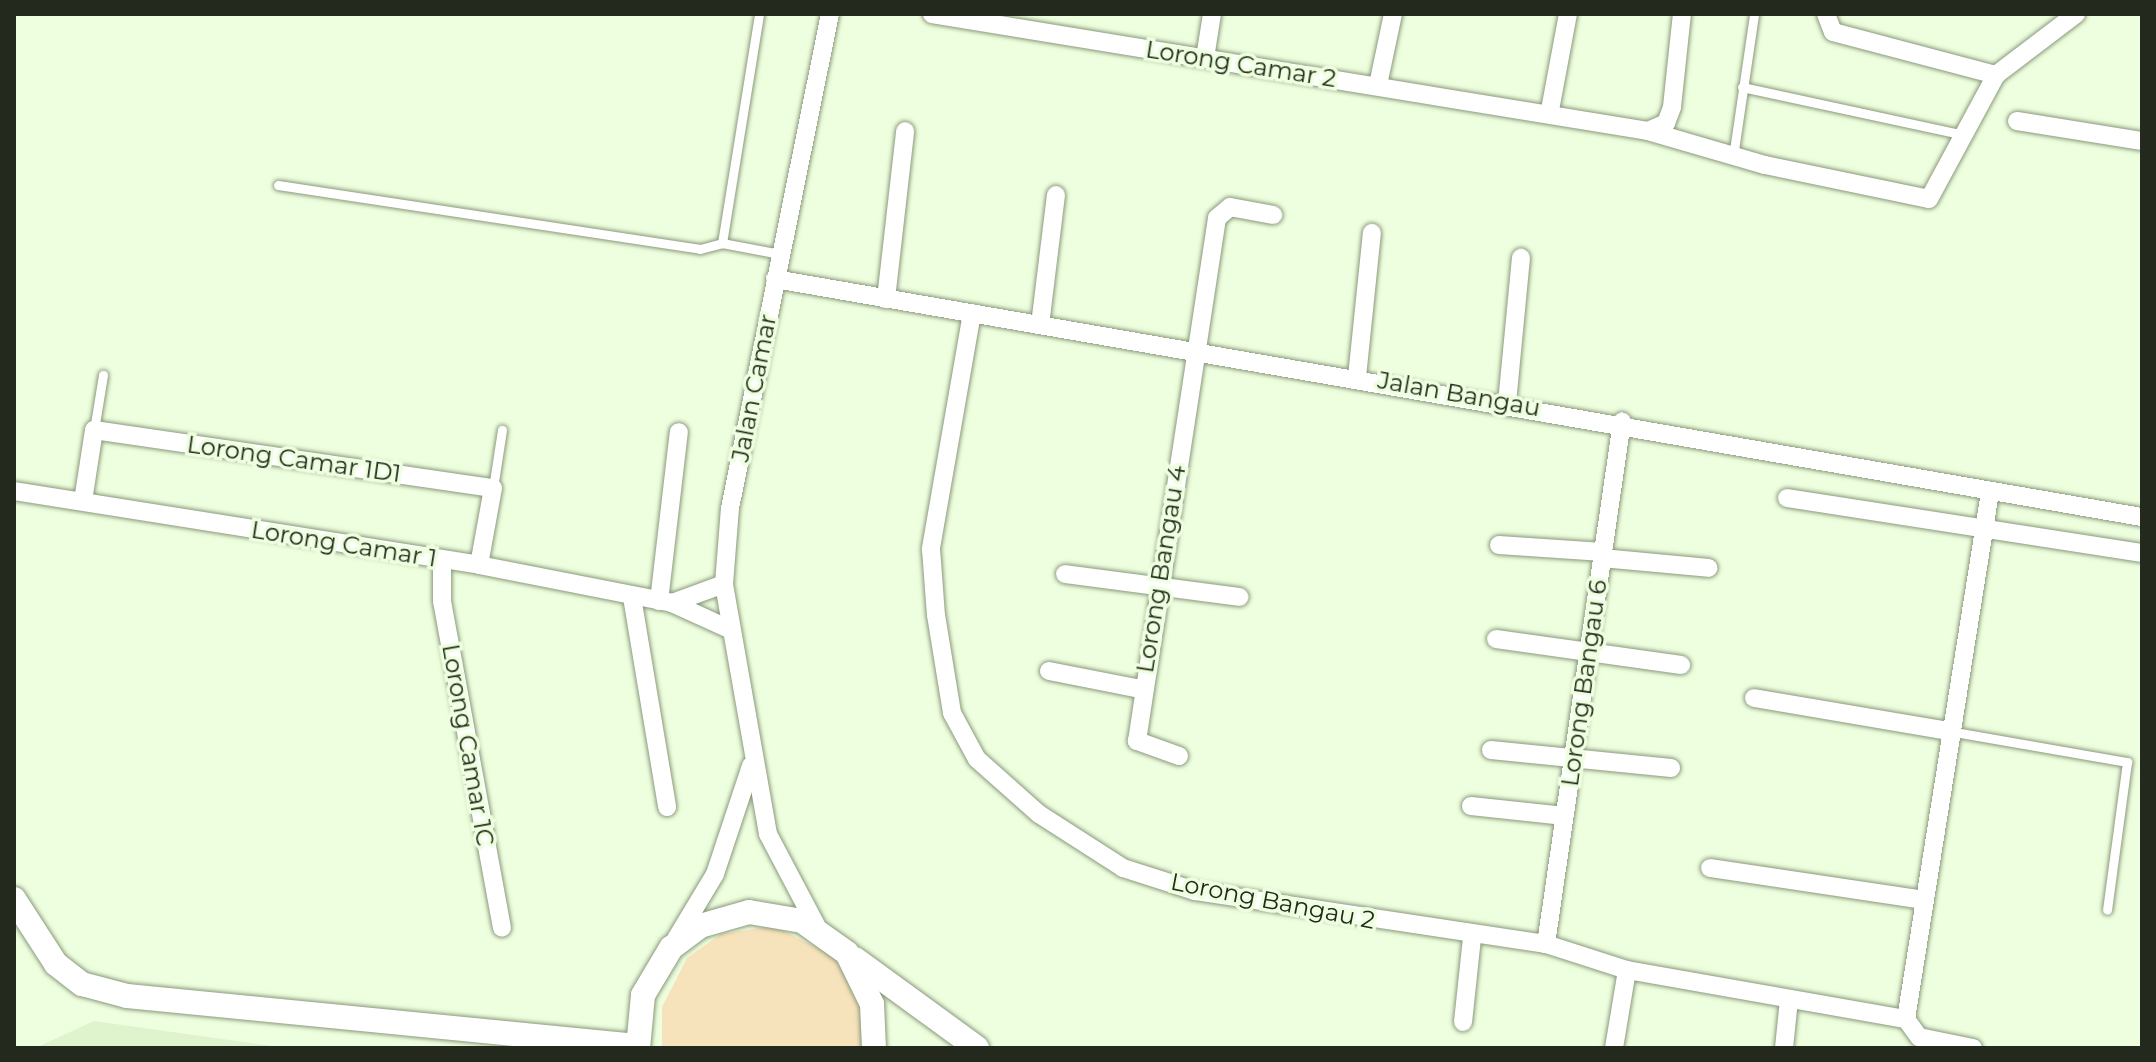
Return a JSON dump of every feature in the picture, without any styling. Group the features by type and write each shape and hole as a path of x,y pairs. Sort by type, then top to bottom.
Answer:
{"street":[{"name":"Jalan Camar","path":"819,929 777,860 751,766 724,584 730,508 830,14"},
{"name":"Lorong Camar 2","path":"932,14 1550,110 1648,131 1733,158 1929,199 1964,135"},
{"path":"1205,58 1212,14"},
{"path":"1378,85 1393,14"},
{"path":"1550,110 1568,14"},
{"path":"1648,131 1666,123 1672,107 1682,14"},
{"path":"1826,14 1833,32 1996,75"},
{"path":"1964,135 1996,75 2076,14"},
{"path":"2017,121 2142,141"},
{"path":"886,299 905,131"},
{"path":"1040,325 1056,195"},
{"name":"Lorong Bangau 4","path":"1179,756 1137,741 1141,689 1161,589 1217,218 1230,207 1273,215"},
{"path":"1357,377 1372,233"},
{"path":"1507,403 1521,258"},
{"name":"Jalan Bangau","path":"775,279 1622,422 1990,492 2142,517"},
{"name":"Lorong Bangau 2","path":"972,313 931,549 952,713 977,759 1039,814 1123,868 1195,891 1472,938 1546,944 1627,970 1906,1019"},
{"name":"Lorong Bangau 6","path":"1546,944 1622,422"},
{"path":"83,501 94,430"},
{"name":"Lorong Camar 1D1","path":"94,430 493,488"},
{"path":"666,602 679,432"},
{"path":"479,565 493,488"},
{"name":"Lorong Camar 1","path":"14,491 479,565 666,602 729,629"},
{"path":"1973,1048 1919,1037 1906,1019 1981,526 1990,492"},
{"path":"1787,498 2142,553"},
{"path":"1499,545 1709,568"},
{"name":"Lorong Camar 1C","path":"442,561 442,601 502,928"},
{"path":"1065,574 1239,597"},
{"name":"Lorong Camar 1","path":"666,602 724,584"},
{"path":"632,597 667,807"},
{"path":"1496,639 1681,665"},
{"path":"1049,671 1141,689"},
{"path":"1754,698 1949,731"},
{"path":"1491,750 1671,768"},
{"name":"Jalan Camar","path":"671,948 715,874 751,766"},
{"path":"1471,806 1564,816"},
{"path":"1710,868 1924,900"},
{"path":"14,899 56,964 82,984 127,996 638,1047 643,995 671,948 734,913 785,915 819,929 977,1048"},
{"path":"1463,1022 1472,938"},
{"path":"847,953 872,1004 874,1048"},
{"path":"1614,1048 1627,970"},
{"path":"1784,1048 1789,1000"}],"lane":[{"path":"722,243 759,14"},
{"path":"1733,158 1754,14"},
{"path":"1742,87 1964,135"},
{"path":"278,185 700,249 722,243 780,254"},
{"path":"94,430 103,375"},
{"path":"493,488 502,430"},
{"path":"1949,731 2127,762 2107,910"}],"shaded area":[{"path":"774,926 835,957 864,1015 863,1048 662,1048 662,1007 687,958 721,934"},
{"path":"94,1021 287,1048 35,1048"}]}
